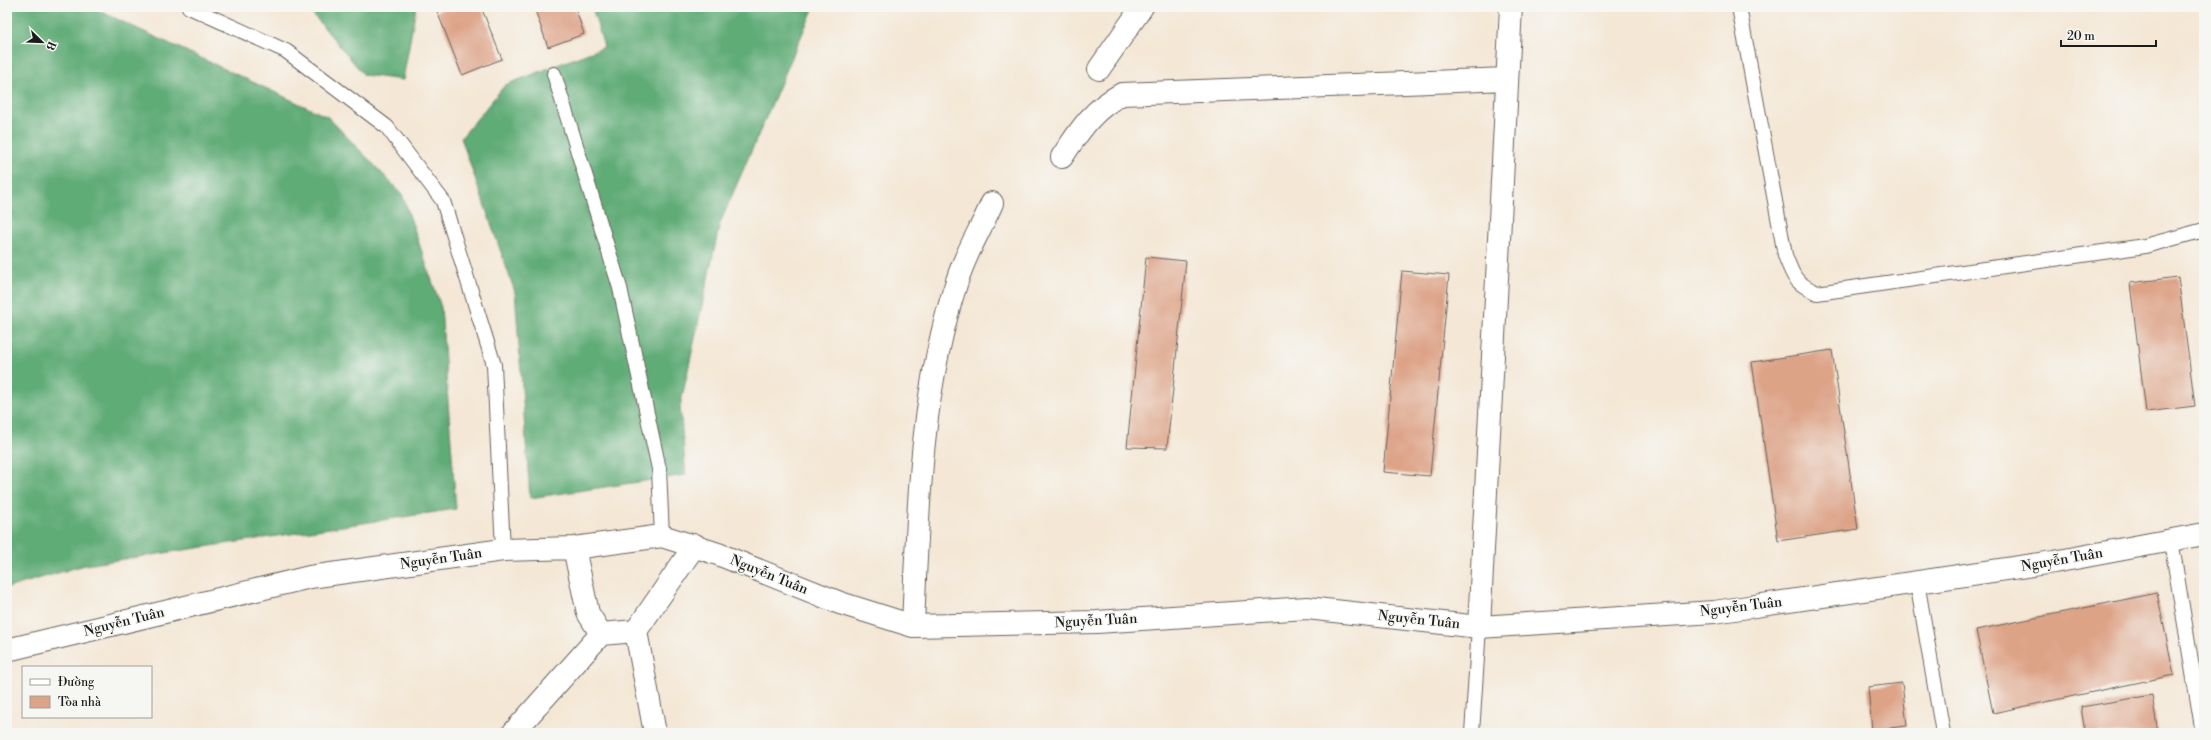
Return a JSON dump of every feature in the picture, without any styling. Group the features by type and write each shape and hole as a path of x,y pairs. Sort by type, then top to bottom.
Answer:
{"street":[{"path":"1099,69 1142,7"},
{"path":"1479,627 1511,7"},
{"path":"1062,157 1082,128 1105,103 1122,94 1507,79"},
{"path":"913,626 920,463 934,363 957,280 992,203"},
{"name":"Nguyễn Tuân","path":"7,650 310,577 503,550 574,548 662,536 694,545 840,603 913,626 1097,622 1307,608 1479,627 1714,612 2054,562 2204,534"},
{"path":"655,733 636,631 694,545"},
{"path":"574,548 588,613 601,634"},
{"path":"513,733 601,634 636,631"}],"lane":[{"path":"189,7 286,51 387,127 443,201 494,365 503,550"},
{"path":"1739,7 1785,254 1792,274 1801,286 1817,293 2145,246 2204,230"},
{"path":"554,74 620,288 660,469 662,536"},
{"path":"2172,540 2203,733"},
{"path":"1917,582 1943,733"},
{"path":"1472,733 1479,627"}],"green space":[{"path":"7,7 91,7 328,117 402,194 441,307 456,509 85,565 7,588"},
{"path":"311,7 416,7 403,80 364,75 311,12"},
{"path":"592,7 814,7 720,223 680,407 686,475 530,498 515,292 461,138 505,85 604,47"}],"building":[{"path":"449,7 481,7 502,59 462,75 437,11"},
{"path":"534,7 575,7 584,34 548,47"},
{"path":"1146,257 1186,261 1167,448 1127,447"},
{"path":"1402,271 1449,275 1430,476 1383,472"},
{"path":"2178,277 2195,406 2146,412 2130,283"},
{"path":"1832,350 1858,529 1778,541 1752,362"},
{"path":"2157,593 2174,675 1993,713 1976,630"},
{"path":"1902,683 1907,726 1872,730 1868,687"},
{"path":"2152,695 2158,733 2085,733 2081,707"}]}
